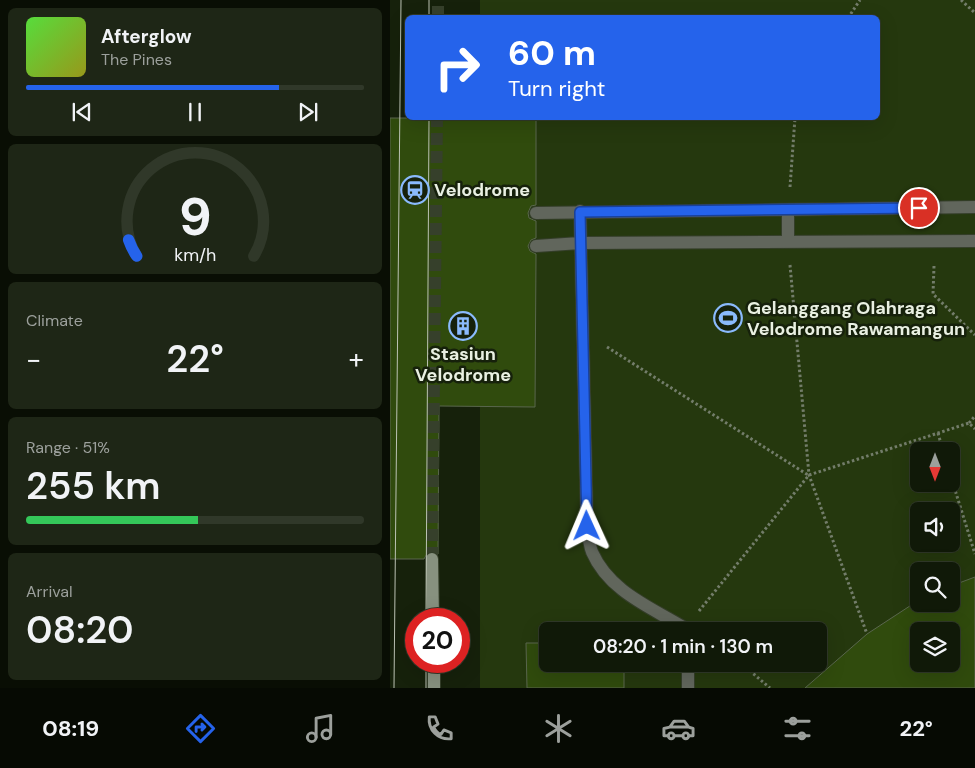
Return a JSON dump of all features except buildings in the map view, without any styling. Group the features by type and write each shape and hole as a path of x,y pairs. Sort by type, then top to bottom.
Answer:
{"main road":[{"path":"432,558 433,608"},
{"path":"434,673 434,688"}],"lane":[{"path":"536,213 975,207"},
{"path":"788,210 788,242"},
{"path":"580,212 587,526 591,550 597,562 621,591 672,622"},
{"path":"536,246 580,243 975,241"},
{"path":"688,672 688,688"}],"path":[{"path":"850,15 860,0"},
{"path":"961,0 975,12"},
{"path":"788,210 795,120"},
{"path":"935,241 933,294 975,335"},
{"path":"788,242 809,475 867,634"},
{"path":"582,330 809,475"},
{"path":"689,622 809,475 969,423 975,416"},
{"path":"969,423 975,429"},
{"path":"938,433 940,442"},
{"path":"956,492 975,554"},
{"path":"751,672 770,688"}],"green space":[{"name":"Gelanggang Olahraga Velodrome Rawamangun","path":"480,0 975,0 975,688 480,688 480,120 880,120 880,15 480,15"}],"tunnel":[{"path":"438,0 438,15"},
{"path":"432,559 437,120"}],"tram line":[{"path":"394,688 401,0"},
{"path":"429,0 429,15"},
{"path":"426,608 429,120"},
{"path":"426,673 426,688"}],"place":[{"name":"Velodrome","path":"415,190"},
{"name":"Gelanggang Olahraga Velodrome Rawamangun","path":"728,318"},
{"name":"Stasiun Velodrome","path":"463,326"}],"route":[{"path":"587,526 580,212 919,208"}]}
